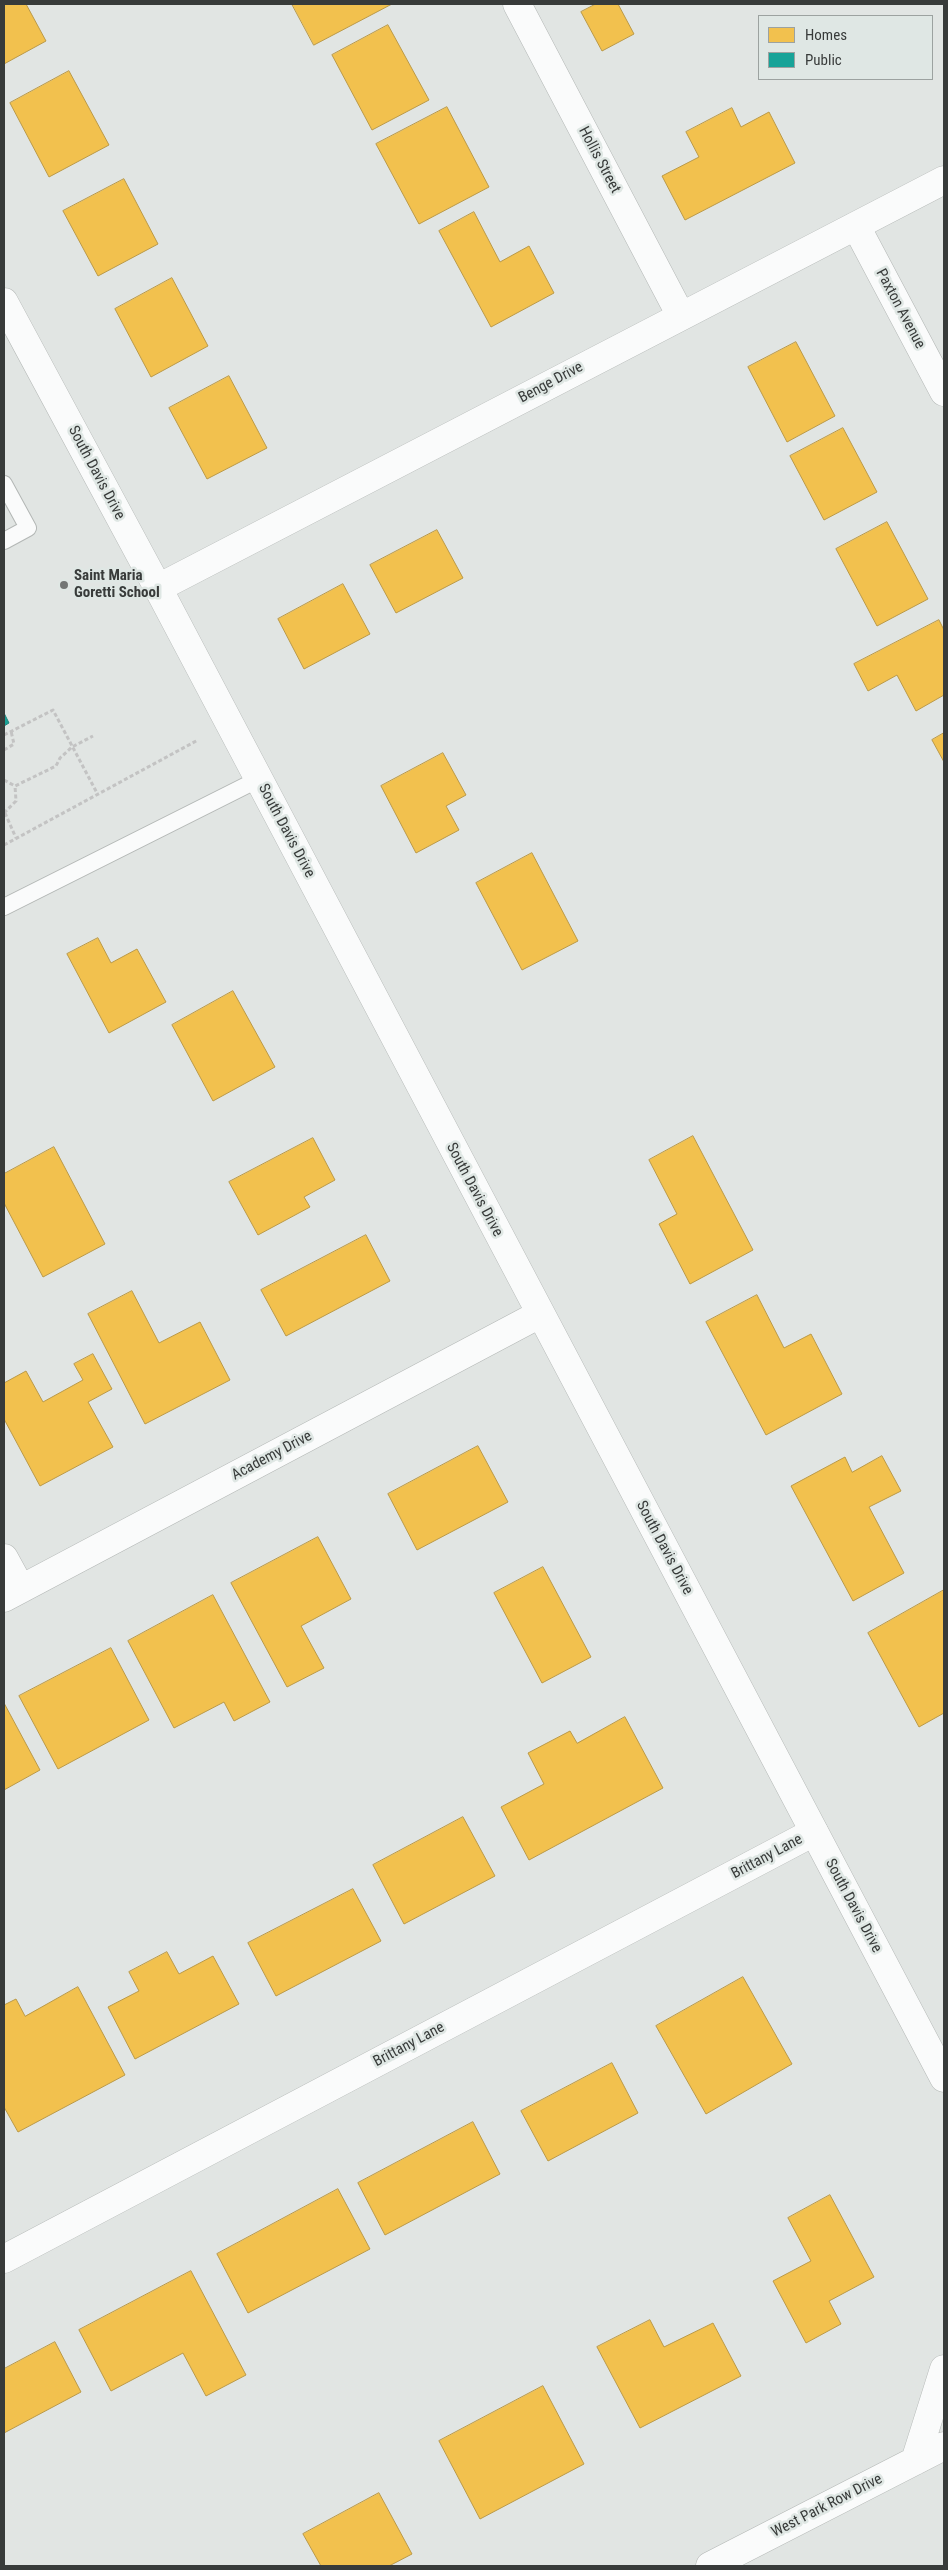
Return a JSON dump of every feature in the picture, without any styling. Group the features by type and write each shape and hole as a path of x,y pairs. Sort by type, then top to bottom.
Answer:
{"street":[{"name":"Hollis Street","path":"517,4 681,316"},
{"name":"Benge Drive","path":"158,588 944,180"},
{"name":"Paxton Avenue","path":"856,226 944,392"},
{"name":"South Davis Drive","path":"4,302 158,588 944,2078"},
{"name":"Academy Drive","path":"12,1593 540,1314"},
{"path":"4,1558 12,1593"},
{"name":"Brittany Lane","path":"4,2259 814,1832"},
{"path":"915,2461 944,2369"},
{"name":"West Park Row Drive","path":"710,2566 944,2446"}],"lane":[{"path":"4,484 28,528 4,541"},
{"path":"4,906 259,779"}],"path":[{"path":"4,735 53,710 97,794"},
{"path":"4,750 14,744 11,731"},
{"path":"15,786 56,766 60,758 72,748 93,736"},
{"path":"4,845 198,740"},
{"path":"4,780 15,786"},
{"path":"15,786 16,801 4,813 16,838"}],"building: Homes":[{"path":"4,4 26,4 46,41 4,64"},
{"path":"292,4 392,4 314,45"},
{"path":"596,4 618,4 634,34 602,51 581,12"},
{"path":"388,25 429,100 372,130 332,55"},
{"path":"69,71 109,145 49,177 10,103"},
{"path":"447,107 489,187 419,224 376,144"},
{"path":"732,108 741,127 769,112 795,163 685,220 662,176 699,157 686,132"},
{"path":"124,179 158,244 98,276 63,211"},
{"path":"474,212 500,262 529,246 554,293 491,327 439,231"},
{"path":"172,278 208,346 151,377 115,309"},
{"path":"796,342 835,416 787,442 748,367"},
{"path":"229,376 267,448 207,479 169,408"},
{"path":"843,428 877,492 824,520 790,456"},
{"path":"887,522 928,599 877,626 836,549"},
{"path":"437,530 463,578 396,613 370,565"},
{"path":"343,584 370,634 304,669 278,619"},
{"path":"939,620 944,630 944,695 916,711 897,675 868,691 854,664"},
{"path":"944,733 944,762 932,740"},
{"path":"443,753 466,795 446,806 459,830 416,853 381,786"},
{"path":"532,853 578,941 522,970 476,883"},
{"path":"98,938 111,963 137,949 166,1002 109,1033 67,954"},
{"path":"233,991 275,1067 213,1101 172,1025"},
{"path":"693,1136 753,1250 690,1284 659,1224 677,1214 649,1160"},
{"path":"313,1138 335,1180 304,1197 310,1207 258,1235 229,1182"},
{"path":"54,1147 105,1244 43,1277 4,1203 4,1174"},
{"path":"366,1235 390,1281 286,1336 261,1290"},
{"path":"132,1291 159,1343 200,1322 230,1380 145,1424 88,1314"},
{"path":"757,1295 784,1348 811,1334 842,1394 766,1435 706,1322"},
{"path":"93,1354 112,1389 88,1402 113,1447 40,1486 4,1419 4,1383 26,1371 43,1402 83,1380 74,1364"},
{"path":"478,1446 508,1502 417,1550 388,1494"},
{"path":"882,1456 901,1491 869,1507 904,1573 853,1601 791,1486 845,1457 852,1472"},
{"path":"318,1537 351,1599 301,1626 324,1668 287,1687 231,1583"},
{"path":"543,1567 591,1657 542,1683 494,1593"},
{"path":"944,1590 944,1713 919,1727 868,1633"},
{"path":"213,1595 270,1702 234,1721 224,1702 174,1728 128,1641"},
{"path":"111,1648 149,1720 58,1769 19,1696"},
{"path":"4,1703 40,1770 4,1790"},
{"path":"625,1717 663,1788 529,1860 501,1807 544,1784 528,1753 570,1731 577,1743"},
{"path":"463,1817 495,1876 404,1924 373,1865"},
{"path":"353,1889 381,1941 276,1996 248,1943"},
{"path":"167,1952 179,1974 213,1956 239,2004 135,2059 108,2007 139,1991 129,1972"},
{"path":"743,1977 792,2064 706,2114 656,2026"},
{"path":"78,1987 125,2075 18,2132 4,2107 4,2005 16,1999 25,2016"},
{"path":"612,2063 638,2113 548,2161 521,2111"},
{"path":"473,2122 500,2174 385,2235 358,2183"},
{"path":"338,2189 370,2249 248,2313 217,2254"},
{"path":"830,2195 874,2277 829,2301 841,2324 806,2343 773,2281 811,2261 788,2218"},
{"path":"191,2271 246,2375 206,2396 183,2353 111,2391 79,2330"},
{"path":"650,2320 664,2347 713,2323 741,2376 640,2428 597,2347"},
{"path":"55,2342 81,2392 4,2433 4,2369"},
{"path":"543,2386 584,2464 480,2519 439,2441"},
{"path":"379,2493 412,2554 389,2566 321,2566 303,2534"}],"building: Public":[{"path":"4,713 9,723 4,726"}],"place":[{"name":"Saint Maria Goretti School","path":"64,585"}]}
